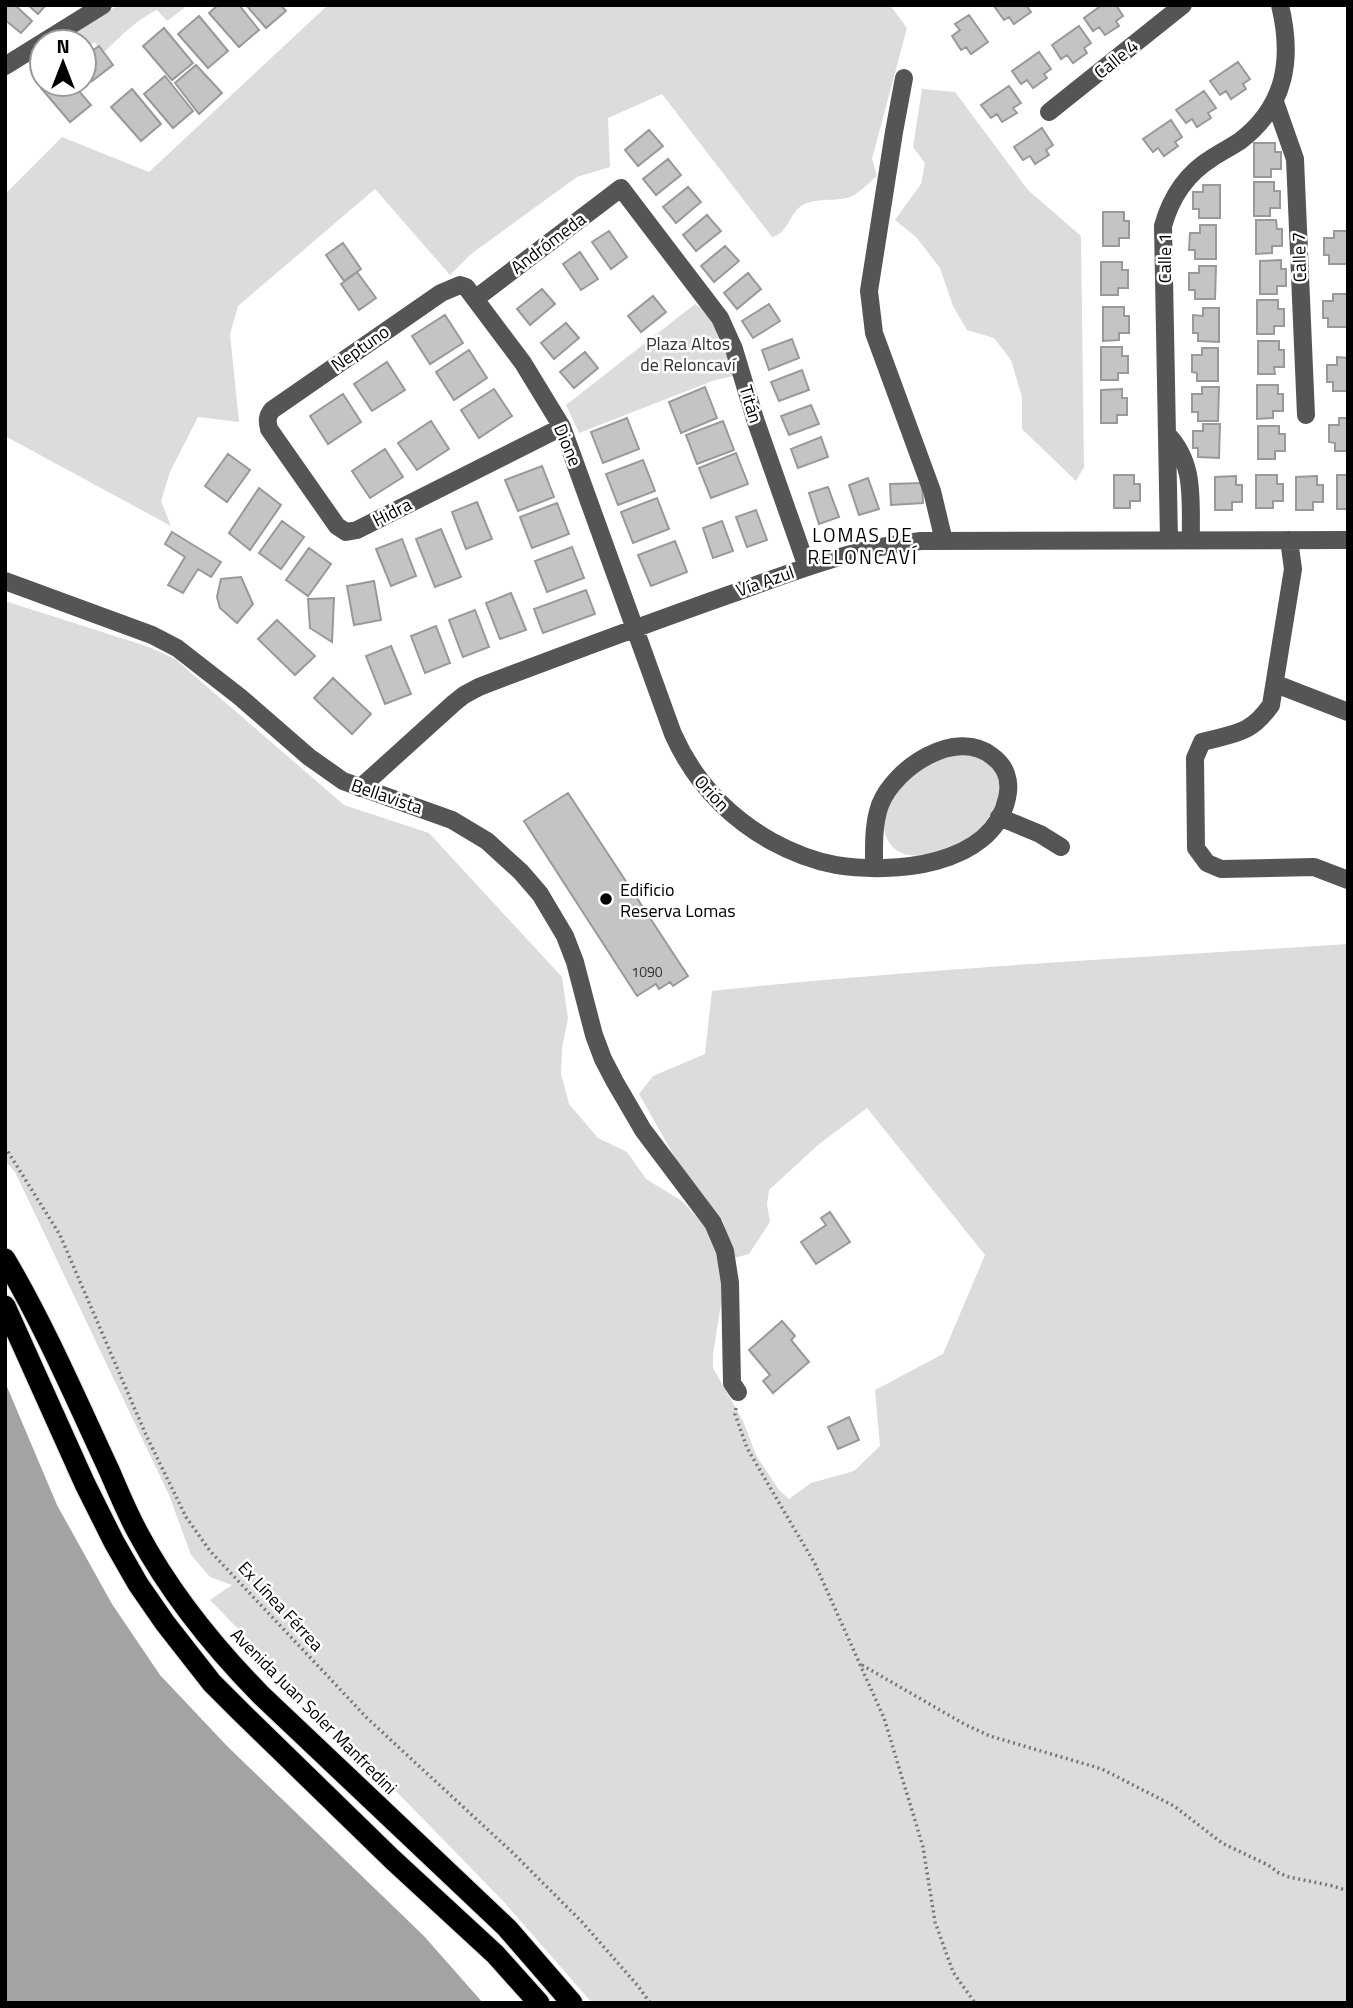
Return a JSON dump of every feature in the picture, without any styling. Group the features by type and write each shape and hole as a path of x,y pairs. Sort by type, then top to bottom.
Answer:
{"highway":[{"name":"Avenida Juan Soler Manfredini","path":"5,1259 44,1330 137,1532 188,1612 260,1694 507,1928 572,2003"},
{"path":"5,1306 114,1542 165,1623 212,1683 392,1859 495,1954 539,2003"}],"street":[{"path":"5,43 12,61 103,5"},
{"name":"Calle 4","path":"1049,112 1183,5"},
{"name":"Calle 1","path":"1169,540 1163,226 1178,190 1191,173 1241,140 1275,102 1286,54 1280,5"},
{"path":"904,78 869,291 874,332 932,491 944,541"},
{"name":"Calle 7","path":"1275,102 1295,159 1306,415"},
{"name":"Andrómeda","path":"475,299 621,188"},
{"name":"Titán","path":"621,188 720,318 734,349 755,419 807,567"},
{"name":"Dione","path":"460,285 466,287 523,363 562,427 635,628"},
{"name":"Neptuno","path":"267,420 272,410 441,293 460,285"},
{"name":"Hidra","path":"267,420 269,429 337,526 346,532 356,530 562,427"},
{"path":"1167,434 1180,449 1187,467 1191,540"},
{"path":"1289,540 1293,569 1271,705 1261,720 1247,730 1202,742 1195,758 1196,848 1207,863 1221,869 1314,867 1348,880"},
{"name":"Vía Azul","path":"360,788 464,695 635,628 807,567 879,546 944,541 1348,540"},
{"name":"Bellavista","path":"5,580 152,635 177,648 240,696 309,757 343,781 429,811 470,830 505,856 540,894 565,936 575,962 603,1059 643,1130 713,1223 725,1251 730,1283 732,1384 738,1392"},
{"name":"Orión","path":"635,628 681,754 699,781 720,804 755,831 792,851 833,864 874,868 927,863 960,853 979,842 999,817 1007,797 1008,778 1003,766 990,754 968,747 928,755 911,765 884,797 875,822 874,868"},
{"path":"1276,684 1348,712"},
{"path":"999,817 1040,834 1061,847"}],"path":[{"name":"Ex Línea Férrea","path":"5,1147 60,1235 146,1435 186,1517 210,1551 366,1718 513,1853 582,1922 650,2003"},
{"path":"738,1392 735,1414 747,1448 816,1564 884,1718 923,1847 935,1922 953,1972 975,2003"},
{"path":"860,1664 990,1736 1102,1769 1174,1806 1222,1843 1268,1864 1279,1873 1348,1891"}],"green space":[{"path":"119,5 188,5 167,21 157,10 129,29 104,52 98,46 98,28 79,28"},
{"path":"328,5 890,5 907,28 872,159 877,176 850,197 801,206 785,228 772,237 662,94 608,118 610,167 577,177 471,254 450,275 375,189 238,306 230,334 239,422 198,417 170,472 161,501 171,526 5,436 5,194 62,137 149,172"},
{"path":"922,89 955,92 1028,190 1081,236 1084,467 1076,481 1022,429 1022,397 1011,360 994,338 967,330 953,306 940,268 916,237 895,220 921,184 925,163 913,147"},
{"name":"Plaza Altos de Reloncaví","path":"695,304 716,326 734,376 715,380 579,433 566,405"},
{"path":"5,601 149,647 175,659 344,805 429,833 562,977 568,1018 562,1048 561,1074 569,1104 598,1138 627,1152 646,1179 682,1201 713,1235 721,1254 721,1304 713,1368 743,1421 756,1455 779,1490 789,1499 811,1483 854,1471 880,1446 875,1390 943,1354 985,1255 867,1108 818,1145 769,1190 767,1205 770,1222 749,1254 734,1258 723,1221 677,1161 639,1094 653,1076 705,1054 712,991 950,970 1348,944 1348,2003 592,2003 504,1902 210,1600 232,1585 210,1577 191,1555 169,1495 15,1172 5,1161"},
{"path":"960,755 977,757 989,763 996,773 998,796 985,822 970,837 945,849 916,855 899,852 886,836 884,825 891,802 915,773 941,760"}],"shaded area":[{"path":"5,1382 57,1505 112,1604 160,1675 228,1747 424,1936 483,2003 5,2003"}],"building":[{"path":"5,5 15,5 32,21 21,33 5,20"},
{"path":"28,5 46,5 38,14"},
{"path":"218,5 239,5 259,30 239,47 209,13"},
{"path":"246,5 281,5 286,11 266,28"},
{"path":"1026,5 1031,12 1014,24 1009,17 1004,20 994,6"},
{"path":"1102,5 1116,5 1123,16 1116,21 1119,26 1105,35 1099,27 1093,31 1084,18"},
{"path":"969,15 988,42 971,54 966,47 961,50 952,36 960,30 955,24"},
{"path":"199,16 228,51 208,68 178,34"},
{"path":"1079,26 1091,43 1084,48 1087,53 1073,63 1067,55 1061,59 1052,45"},
{"path":"164,28 193,63 172,80 143,46"},
{"path":"98,47 113,65 98,76"},
{"path":"1039,52 1051,69 1044,74 1047,78 1033,88 1027,80 1021,84 1012,71"},
{"path":"1238,62 1250,79 1243,84 1246,89 1231,99 1226,91 1220,95 1210,81"},
{"path":"196,65 222,93 199,114 175,83"},
{"path":"165,76 193,111 173,128 144,94"},
{"path":"1009,86 1021,103 1013,108 1017,113 1002,122 997,114 991,118 981,105"},
{"path":"132,89 161,124 141,141 111,107"},
{"path":"1204,91 1216,108 1208,113 1211,118 1197,127 1192,119 1186,123 1176,110"},
{"path":"50,98 85,98 91,105 70,122"},
{"path":"1171,120 1182,137 1175,142 1178,146 1164,156 1158,148 1153,152 1143,139"},
{"path":"1042,128 1053,145 1046,150 1049,155 1035,164 1030,156 1023,160 1014,147"},
{"path":"649,130 663,146 638,166 625,150"},
{"path":"1254,143 1275,143 1275,152 1281,152 1281,169 1271,169 1271,177 1254,177"},
{"path":"668,159 681,175 656,195 643,179"},
{"path":"1254,182 1274,182 1274,191 1280,191 1280,208 1270,208 1270,216 1254,216"},
{"path":"1203,185 1220,185 1220,218 1199,218 1199,209 1193,209 1193,192 1203,192"},
{"path":"688,187 701,202 676,223 663,207"},
{"path":"1103,212 1124,212 1124,221 1129,221 1129,238 1119,238 1119,246 1103,246"},
{"path":"707,215 721,231 696,251 683,235"},
{"path":"1256,220 1276,220 1277,229 1282,229 1282,246 1272,246 1272,253 1256,254"},
{"path":"1200,225 1216,225 1216,259 1195,259 1195,250 1189,250 1190,233 1200,233"},
{"path":"609,231 627,257 611,269 592,242"},
{"path":"1334,231 1348,231 1348,264 1329,264 1329,255 1324,255 1324,238 1334,238"},
{"path":"343,243 361,269 344,281 326,255"},
{"path":"725,246 739,261 714,282 701,266"},
{"path":"580,252 598,279 581,290 563,264"},
{"path":"1281,260 1281,269 1286,269 1286,286 1277,286 1277,294 1260,294 1260,261"},
{"path":"1101,262 1122,262 1122,270 1128,270 1128,288 1118,288 1118,295 1101,295"},
{"path":"1199,266 1216,266 1215,299 1195,299 1195,290 1189,290 1189,273 1199,273"},
{"path":"357,272 376,298 359,310 341,284"},
{"path":"748,273 761,289 737,309 724,293"},
{"path":"542,289 555,304 530,325 517,309"},
{"path":"1333,294 1348,294 1348,327 1328,327 1328,318 1323,318 1323,301 1333,301"},
{"path":"653,296 666,312 641,332 628,316"},
{"path":"1257,300 1278,300 1278,309 1284,309 1284,326 1274,326 1274,334 1257,334"},
{"path":"769,304 780,321 753,338 742,321"},
{"path":"1103,307 1124,307 1124,316 1129,316 1129,333 1119,333 1119,340 1103,341"},
{"path":"1203,308 1219,308 1219,342 1198,341 1198,333 1193,333 1193,315 1203,316"},
{"path":"445,315 463,343 430,364 412,336"},
{"path":"566,323 579,338 554,359 541,343"},
{"path":"792,339 799,358 769,370 762,350"},
{"path":"1258,341 1279,341 1279,350 1284,350 1284,367 1274,367 1275,374 1258,374"},
{"path":"1101,347 1122,347 1122,356 1128,356 1128,373 1118,373 1118,380 1101,380"},
{"path":"1202,348 1218,348 1218,381 1197,381 1197,373 1192,372 1192,355 1202,355"},
{"path":"469,350 487,378 454,400 436,372"},
{"path":"585,352 598,368 574,388 560,372"},
{"path":"1337,357 1348,358 1348,391 1333,391 1333,382 1327,382 1327,365 1337,365"},
{"path":"387,362 405,390 372,411 354,384"},
{"path":"802,370 809,390 779,401 771,382"},
{"path":"1257,385 1278,385 1278,394 1283,394 1283,411 1273,411 1273,418 1257,419"},
{"path":"705,387 717,418 681,433 669,402"},
{"path":"1202,387 1219,387 1218,421 1198,421 1198,412 1192,412 1192,394 1202,394"},
{"path":"494,389 512,416 479,438 461,410"},
{"path":"1122,389 1122,398 1127,398 1127,415 1117,415 1117,423 1101,423 1101,390"},
{"path":"343,394 361,422 328,444 310,416"},
{"path":"811,405 819,424 789,435 781,416"},
{"path":"627,418 639,449 603,463 591,432"},
{"path":"1339,418 1348,418 1348,451 1335,451 1335,443 1329,442 1329,425 1339,425"},
{"path":"431,421 449,449 417,470 398,443"},
{"path":"723,421 734,450 697,464 686,435"},
{"path":"1203,424 1220,424 1219,458 1198,457 1198,448 1193,448 1193,431 1203,431"},
{"path":"1258,426 1279,426 1279,434 1285,434 1285,451 1275,451 1275,459 1258,459"},
{"path":"821,437 828,457 798,468 791,449"},
{"path":"385,449 403,477 370,498 352,471"},
{"path":"736,453 748,484 711,498 699,468"},
{"path":"228,454 250,470 227,502 205,486"},
{"path":"643,460 655,491 618,505 606,474"},
{"path":"542,466 554,497 518,511 505,480"},
{"path":"1114,475 1134,475 1134,484 1140,484 1140,501 1130,501 1130,508 1114,508"},
{"path":"1256,475 1277,475 1277,484 1283,484 1283,501 1273,501 1273,508 1256,508"},
{"path":"1337,475 1348,475 1348,509 1337,509"},
{"path":"1236,476 1236,485 1242,485 1242,502 1232,502 1232,510 1215,510 1215,477"},
{"path":"1317,476 1317,485 1323,485 1323,502 1313,502 1313,510 1296,510 1296,477"},
{"path":"868,478 879,509 859,515 849,485"},
{"path":"922,483 923,503 891,505 890,484"},
{"path":"828,487 839,517 819,524 809,493"},
{"path":"259,488 281,505 250,550 229,533"},
{"path":"657,498 669,529 633,543 621,512"},
{"path":"477,502 492,539 466,549 452,512"},
{"path":"557,503 569,534 532,548 520,517"},
{"path":"756,510 767,540 747,547 736,517"},
{"path":"282,521 304,537 281,569 259,553"},
{"path":"722,521 733,551 713,558 703,528"},
{"path":"441,529 461,577 435,587 416,539"},
{"path":"172,532 221,562 211,577 198,569 183,593 168,585 185,557 165,544"},
{"path":"402,539 416,576 391,586 376,549"},
{"path":"675,541 687,572 651,586 638,555"},
{"path":"572,547 584,578 547,592 535,561"},
{"path":"309,548 331,564 308,596 286,580"},
{"path":"241,577 253,604 237,623 220,608 217,597 221,579"},
{"path":"374,581 381,620 354,625 347,586"},
{"path":"586,590 595,614 543,633 534,609"},
{"path":"511,593 526,630 500,639 486,603"},
{"path":"334,598 332,642 310,628 308,599"},
{"path":"475,610 489,647 463,657 449,620"},
{"path":"277,620 315,656 295,675 258,639"},
{"path":"436,626 450,663 425,673 411,636"},
{"path":"391,646 411,694 385,704 366,656"},
{"path":"333,678 371,714 352,734 314,698"},
{"name":"Edificio Reserva Lomas","path":"568,793 688,976 673,986 670,982 659,989 656,984 637,996 524,821"},
{"path":"830,1212 850,1242 816,1264 801,1242 826,1225 821,1218"},
{"path":"782,1321 795,1336 791,1340 809,1362 773,1393 763,1381 770,1375 749,1350"},
{"path":"849,1417 859,1440 838,1449 828,1427"}],"place":[{"name":"Edificio Reserva Lomas","path":"606,899"}],"district":[{"name":"LOMAS DE RELONCAVÍ","path":"863,545"}]}
